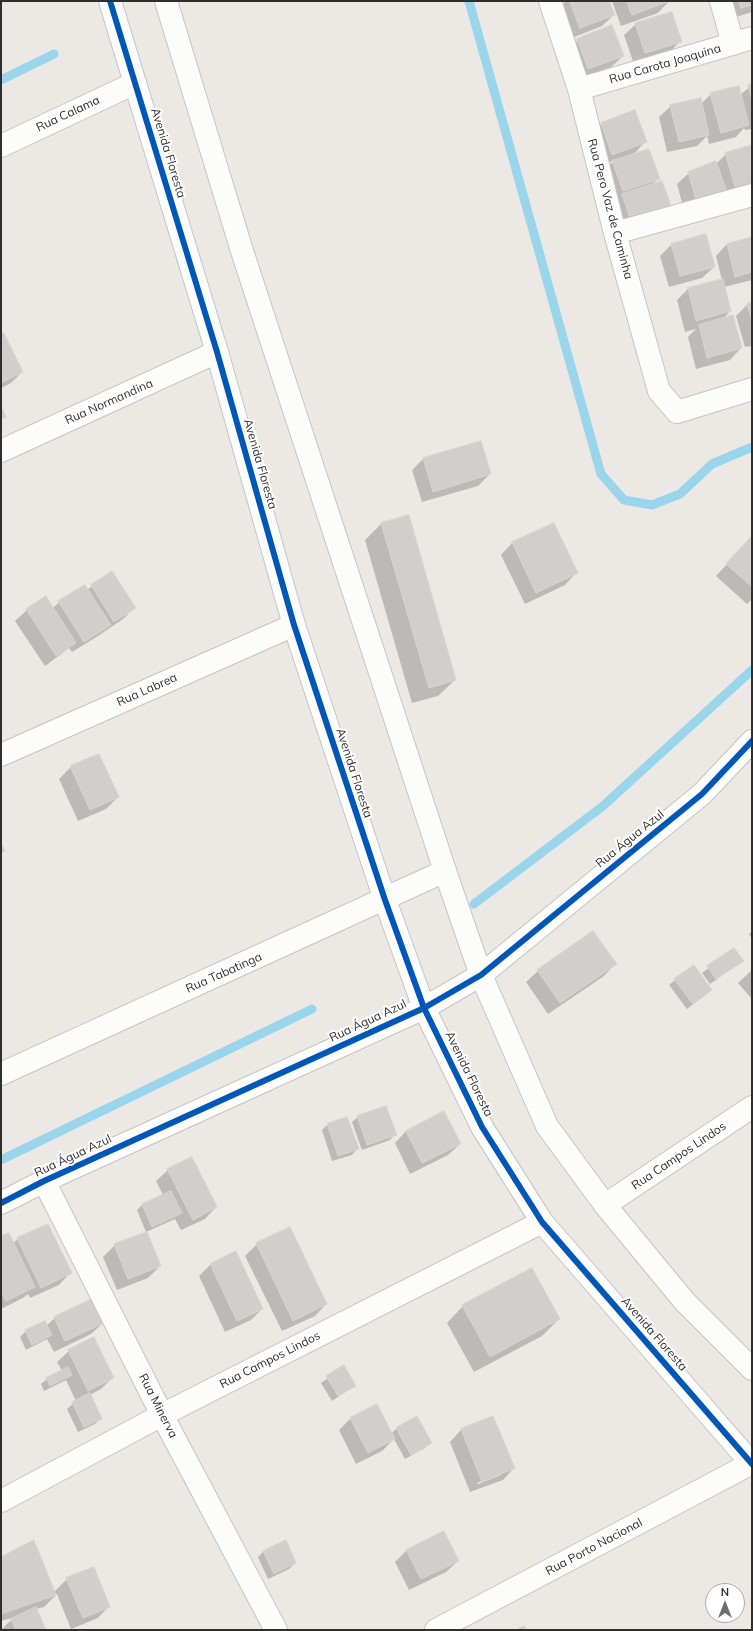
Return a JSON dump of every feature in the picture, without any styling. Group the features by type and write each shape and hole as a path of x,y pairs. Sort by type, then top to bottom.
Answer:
{"street":[{"name":"Avenida Floresta","path":"110,1 218,352 294,625 385,900 424,1008 482,1127 542,1222 752,1463"},
{"path":"166,1 242,251 445,871 482,975 547,1126 605,1205 685,1302 752,1369"},
{"name":"Rua Pero Vaz de Caminha","path":"550,1 579,89 615,233 659,391 677,412 752,389"},
{"path":"721,1 742,41"},
{"name":"Rua Carota Joaquina","path":"579,89 742,41"},
{"name":"Rua Calama","path":"1,146 134,83"},
{"path":"615,233 752,195"},
{"name":"Rua Normandina","path":"1,451 218,352"},
{"name":"Rua Labrea","path":"1,754 294,625"},
{"name":"Rua Água Azul","path":"1,1203 44,1181 424,1008 482,975 702,794 752,741"},
{"name":"Rua Tabatinga","path":"1,1074 385,900 445,871"},
{"name":"Rua Campos Lindos","path":"605,1205 752,1107"},
{"name":"Rua Minerva","path":"44,1181 162,1415 276,1630"},
{"name":"Rua Campos Lindos","path":"1,1501 162,1415 542,1222"},
{"name":"Rua Porto Nacional","path":"436,1630 752,1463"}],"building":[{"path":"570,1 609,1 615,15 580,28"},
{"path":"627,1 670,1 632,15"},
{"path":"739,1 752,1 752,5 741,8"},
{"path":"672,12 682,42 645,53 635,23"},
{"path":"612,25 624,56 588,69 577,39"},
{"path":"752,84 752,101 748,85"},
{"path":"739,86 749,125 721,133 710,93"},
{"path":"701,98 709,135 679,142 670,105"},
{"path":"635,110 647,142 612,155 601,123"},
{"path":"752,145 752,189 737,193 725,153"},
{"path":"649,149 660,179 623,191 612,161"},
{"path":"716,161 728,195 697,203 688,172"},
{"path":"662,181 673,211 632,225 622,194"},
{"path":"706,234 715,267 680,276 671,244"},
{"path":"752,237 752,272 735,277 727,244"},
{"path":"723,279 731,311 696,321 688,288"},
{"path":"752,302 752,321 747,304"},
{"path":"733,315 742,348 707,358 699,325"},
{"path":"4,333 23,372 1,383 1,334"},
{"path":"1,406 6,417 1,419"},
{"path":"481,441 491,474 433,492 423,458"},
{"path":"409,515 456,680 429,688 381,523"},
{"path":"554,523 578,573 536,593 512,542"},
{"path":"752,536 752,587 726,564"},
{"path":"112,571 136,608 114,622 91,585"},
{"path":"85,585 111,625 84,642 58,601"},
{"path":"46,596 76,643 56,656 26,609"},
{"path":"99,754 119,797 90,810 70,766"},
{"path":"1,843 5,851 1,853"},
{"path":"593,931 617,964 560,1003 537,970"},
{"path":"734,948 744,961 716,979 707,966"},
{"path":"694,965 712,990 693,1004 674,979"},
{"path":"386,1106 397,1135 367,1145 357,1116"},
{"path":"444,1111 461,1144 422,1163 406,1131"},
{"path":"347,1117 359,1149 338,1156 327,1124"},
{"path":"192,1157 217,1207 193,1220 167,1169"},
{"path":"171,1191 182,1213 152,1227 142,1204"},
{"path":"48,1224 72,1273 41,1288 17,1238"},
{"path":"290,1227 327,1304 293,1321 256,1243"},
{"path":"147,1232 161,1266 128,1279 114,1244"},
{"path":"9,1233 35,1287 6,1301 1,1291 1,1236"},
{"path":"236,1251 263,1309 237,1321 210,1264"},
{"path":"532,1268 560,1319 490,1357 462,1305"},
{"path":"92,1299 104,1323 65,1341 54,1317"},
{"path":"45,1321 52,1335 32,1345 25,1330"},
{"path":"94,1337 114,1378 88,1391 68,1350"},
{"path":"344,1365 356,1386 338,1396 326,1376"},
{"path":"68,1367 72,1375 50,1386 46,1378"},
{"path":"90,1393 102,1419 84,1427 72,1402"},
{"path":"377,1404 395,1439 368,1453 350,1418"},
{"path":"417,1416 432,1443 411,1455 396,1428"},
{"path":"493,1416 515,1468 482,1482 461,1429"},
{"path":"444,1531 459,1561 421,1579 406,1550"},
{"path":"34,1540 56,1595 1,1614 1,1557"},
{"path":"286,1540 296,1563 274,1574 263,1551"},
{"path":"94,1567 110,1607 83,1618 66,1578"},
{"path":"36,1607 46,1630 16,1630 11,1619"},
{"path":"524,1626 527,1630 516,1630"}],"waterway":[{"path":"469,1 601,474 624,500 652,505 680,494 712,464 752,447"},
{"path":"1,80 54,54"},
{"path":"474,904 603,806 752,670"},
{"path":"1,1160 312,1009"}],"cycle path":[{"path":"110,1 217,352 294,625 385,900 424,1008 482,1127 542,1222 752,1464"},
{"path":"1,1203 44,1181 424,1008 481,975 702,794 752,741"}]}
